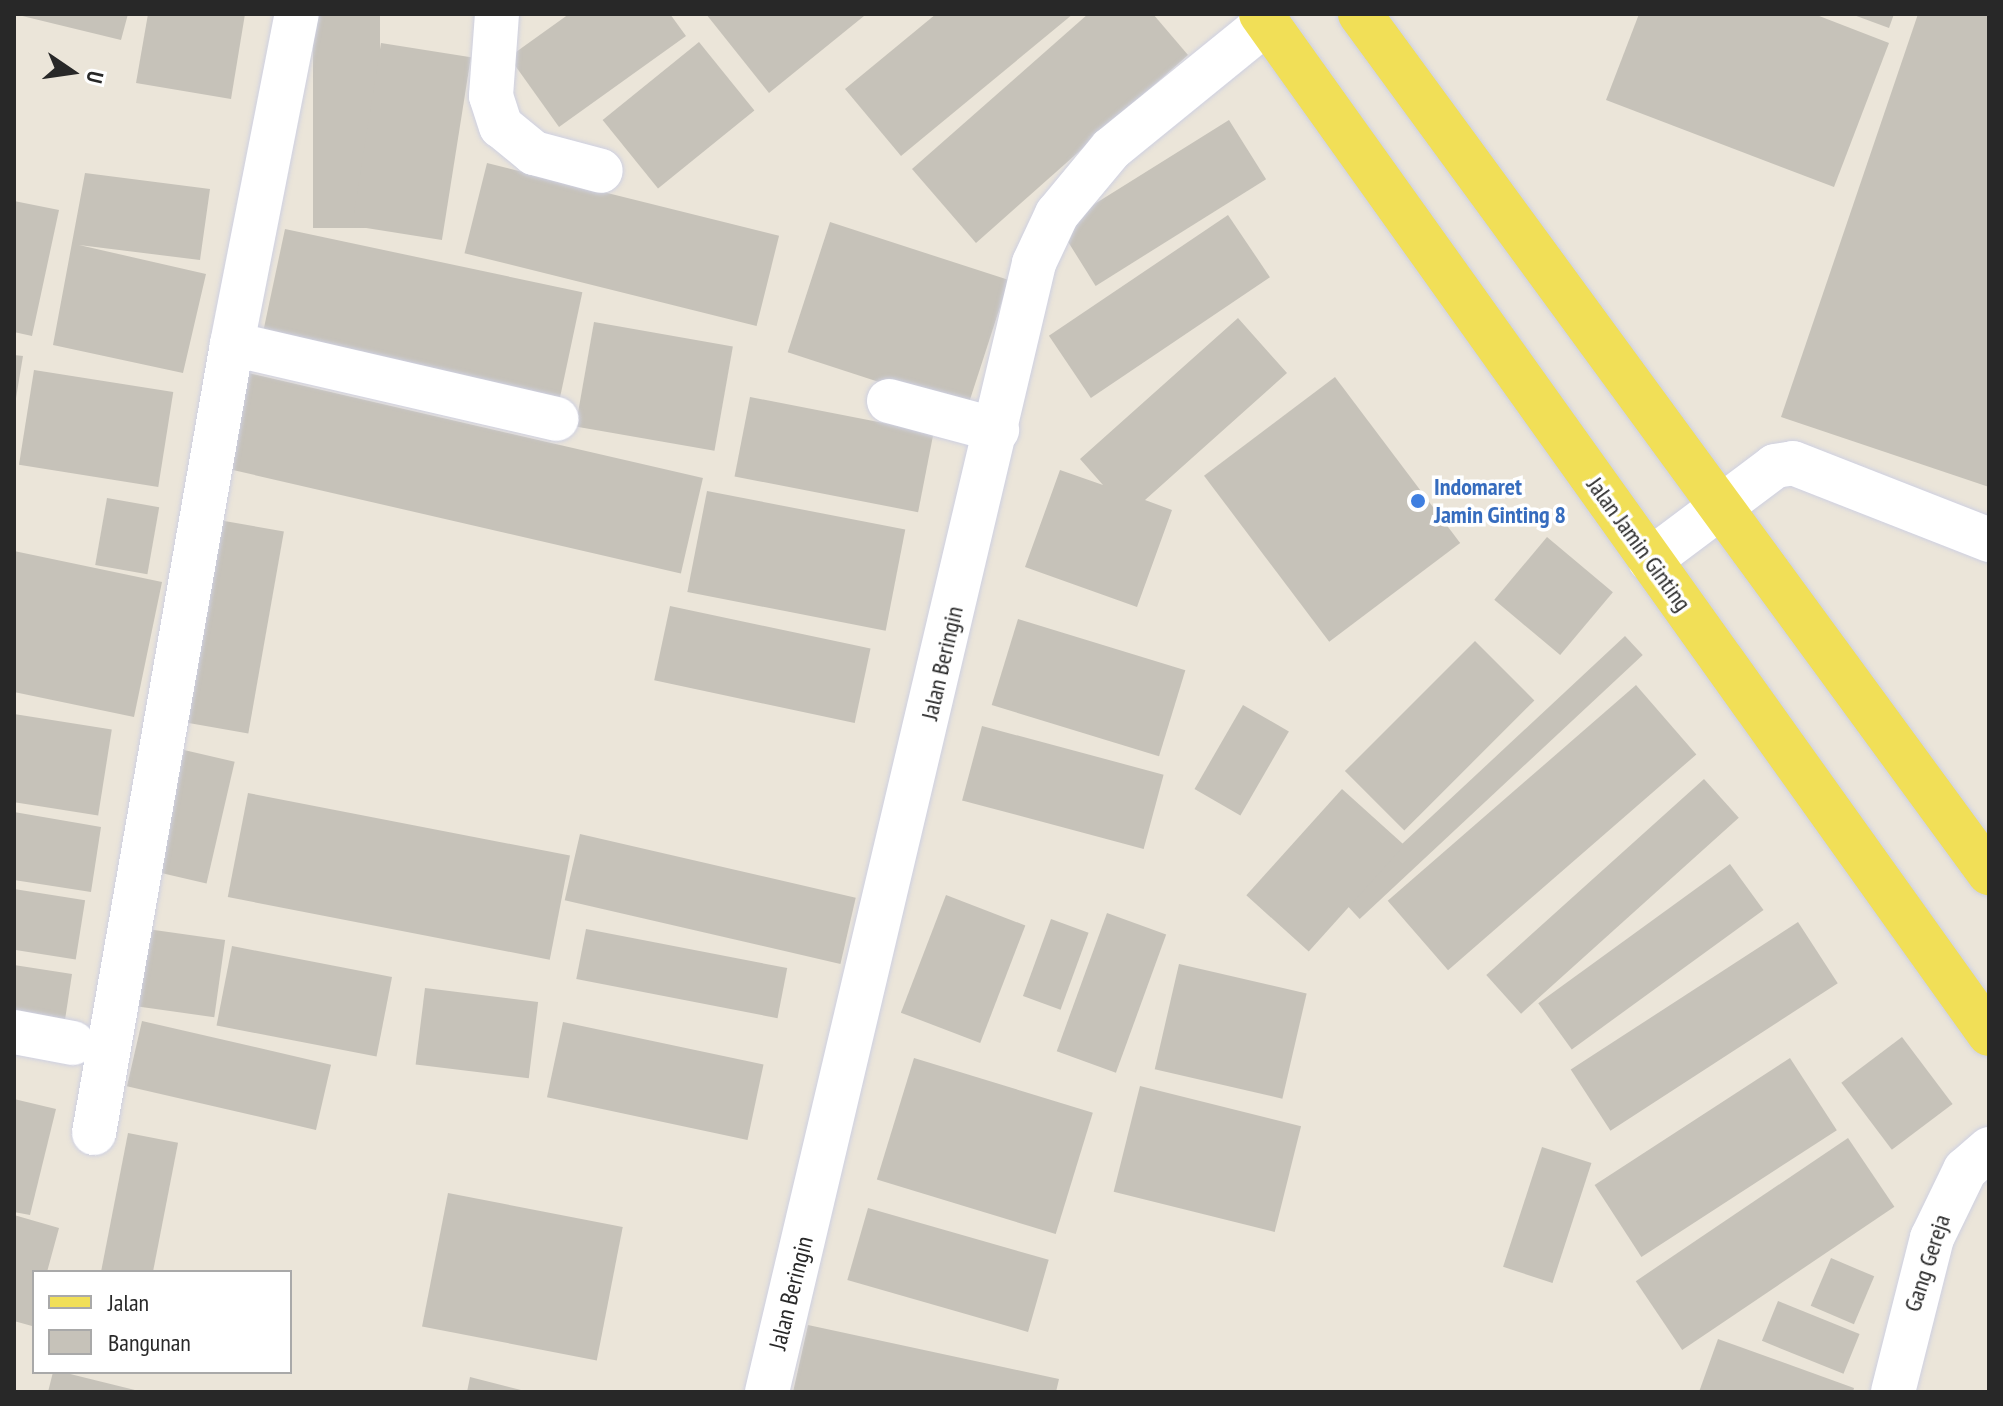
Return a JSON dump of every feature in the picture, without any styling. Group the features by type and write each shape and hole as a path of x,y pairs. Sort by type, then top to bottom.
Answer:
{"main road":[{"path":"1360,14 1719,510 1985,856"},
{"name":"Jalan Jamin Ginting","path":"1264,18 1989,1034"}],"street":[{"path":"94,1133 232,344 297,14"},
{"path":"497,14 491,96 501,126 534,153 601,171"},
{"name":"Jalan Beringin","path":"767,1392 997,430 1034,263 1057,214 1111,149 1264,18"},
{"path":"232,344 556,419"},
{"path":"889,401 997,430"},
{"path":"1650,560 1775,466 1793,463 1989,540"},
{"path":"14,1032 73,1043"},
{"name":"Gang Gereja","path":"1893,1392 1932,1238 1965,1170 1989,1149"}],"building":[{"path":"14,14 128,14 121,40"},
{"path":"148,14 245,14 231,99 136,83"},
{"path":"313,14 380,14 380,228 313,228"},
{"path":"569,14 670,14 686,36 559,127 509,57"},
{"path":"706,14 863,14 864,16 769,93"},
{"path":"936,14 1073,14 901,156 845,89"},
{"path":"1088,14 1153,14 1188,55 976,243 912,169"},
{"path":"1639,14 1814,14 1889,43 1834,187 1606,100"},
{"path":"1851,14 1894,14 1889,28"},
{"path":"1918,14 1989,14 1989,487 1781,417"},
{"path":"699,42 754,110 658,188 603,120"},
{"path":"381,43 471,57 442,240 352,226"},
{"path":"1229,120 1266,179 1096,286 1059,227"},
{"path":"487,163 779,236 757,326 465,253"},
{"path":"85,173 210,189 200,260 79,245 206,274 183,373 53,345"},
{"path":"14,201 59,210 32,336 14,332"},
{"path":"1228,215 1270,277 1091,398 1049,336"},
{"path":"830,222 1009,280 966,410 788,352"},
{"path":"285,229 582,292 558,407 261,343"},
{"path":"1238,318 1287,373 1145,500 1172,510 1137,607 1025,567 1060,470 1103,485 1080,459"},
{"path":"594,322 733,346 714,451 576,426"},
{"path":"14,355 23,356 16,398 14,398"},
{"path":"34,370 173,392 158,487 19,465"},
{"path":"244,372 703,478 681,573 222,467"},
{"path":"1335,377 1460,543 1329,642 1204,476"},
{"path":"750,397 934,433 918,512 735,477"},
{"path":"707,491 905,530 886,631 687,592"},
{"path":"107,498 159,507 147,574 95,565"},
{"path":"213,519 284,532 248,733 177,721"},
{"path":"1547,537 1613,592 1560,655 1494,600"},
{"path":"14,551 162,582 134,717 14,692"},
{"path":"670,606 871,649 855,723 654,680"},
{"path":"1018,619 1185,670 1159,756 992,705"},
{"path":"1625,636 1643,655 1360,919 1342,900"},
{"path":"1475,641 1534,700 1404,831 1345,771"},
{"path":"1636,685 1696,754 1448,970 1388,901"},
{"path":"1243,705 1289,732 1240,816 1194,789"},
{"path":"14,714 112,729 98,815 14,802"},
{"path":"982,726 1164,775 1144,849 962,800"},
{"path":"184,750 235,762 207,883 156,872"},
{"path":"1704,779 1739,818 1521,1014 1486,975"},
{"path":"1342,789 1404,845 1309,951 1246,895"},
{"path":"248,793 570,856 550,960 228,897"},
{"path":"14,812 101,827 91,892 14,880"},
{"path":"580,834 856,898 840,964 565,900"},
{"path":"1730,864 1764,910 1572,1049 1538,1003"},
{"path":"14,889 85,900 76,960 14,950"},
{"path":"946,895 1025,925 980,1043 901,1013"},
{"path":"1107,913 1166,935 1116,1073 1057,1051"},
{"path":"1051,919 1089,933 1061,1010 1023,996"},
{"path":"1798,922 1838,983 1610,1131 1571,1070"},
{"path":"133,927 225,940 214,1017 122,1004"},
{"path":"586,929 787,968 778,1018 576,979"},
{"path":"232,946 392,977 377,1057 217,1026"},
{"path":"1179,964 1307,993 1282,1099 1155,1069"},
{"path":"14,965 72,974 63,1033 14,1026"},
{"path":"425,988 538,1002 529,1078 416,1064"},
{"path":"142,1021 331,1065 316,1130 127,1086"},
{"path":"563,1022 764,1065 748,1140 547,1097"},
{"path":"1902,1037 1953,1104 1892,1150 1841,1083"},
{"path":"914,1058 1093,1113 1056,1234 877,1179"},
{"path":"1790,1058 1837,1130 1641,1257 1595,1185"},
{"path":"1140,1086 1301,1126 1275,1232 1114,1192"},
{"path":"14,1099 56,1109 30,1215 14,1212"},
{"path":"128,1133 178,1143 153,1270 101,1270"},
{"path":"1848,1138 1894,1207 1682,1350 1636,1281"},
{"path":"1542,1147 1591,1163 1553,1283 1503,1267"},
{"path":"448,1193 623,1227 597,1360 422,1327"},
{"path":"868,1208 1049,1260 1028,1332 847,1280"},
{"path":"14,1215 59,1228 48,1270 32,1270 32,1326 14,1321"},
{"path":"1831,1258 1874,1276 1854,1324 1811,1306"},
{"path":"1778,1301 1860,1334 1843,1374 1762,1341"},
{"path":"808,1325 1059,1379 1056,1392 793,1392"},
{"path":"1718,1339 1854,1388 1853,1392 1699,1392"},
{"path":"52,1374 70,1374 143,1392 48,1392"},
{"path":"470,1377 525,1391 525,1392 467,1392"}],"place":[{"name":"Indomaret Jamin Ginting 8","path":"1418,501"}]}
